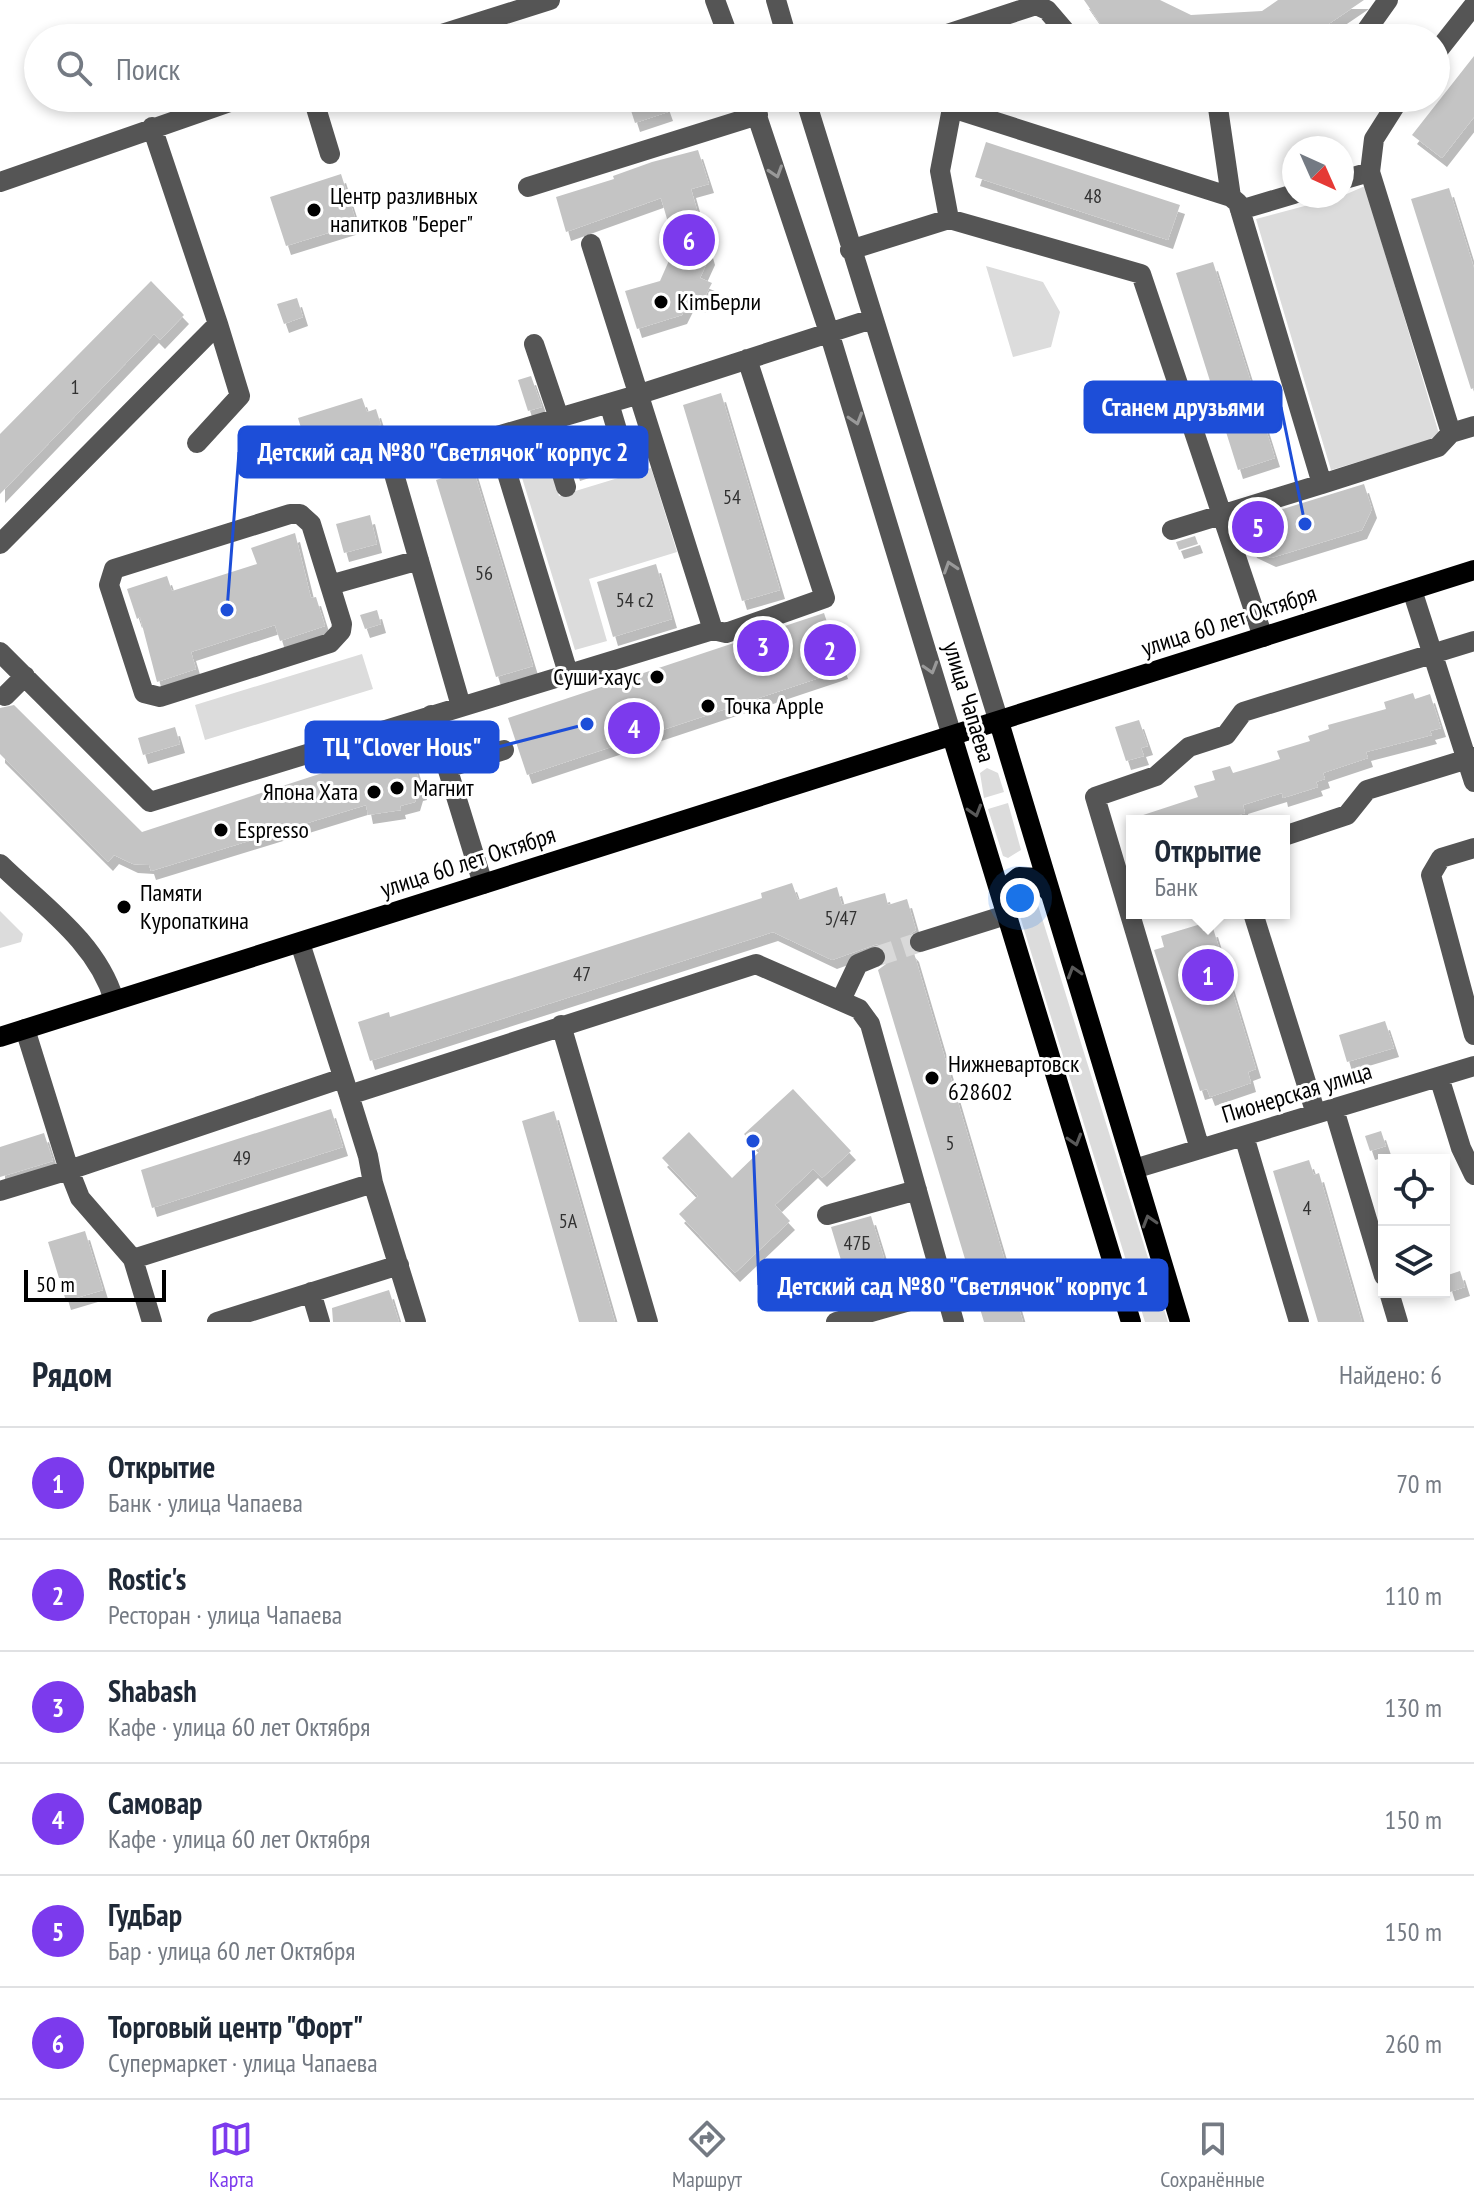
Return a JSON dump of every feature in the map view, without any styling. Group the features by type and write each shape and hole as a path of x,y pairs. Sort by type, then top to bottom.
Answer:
{"main road":[{"name":"улица 60 лет Октября","path":"0,1037 1474,570"},
{"name":"улица Чапаева","path":"999,722 1180,1322"},
{"name":"улица Чапаева","path":"952,736 1131,1322"},
{"path":"1005,910 1008,886 1019,877 1038,878 1050,893"}],"street":[{"path":"474,24 550,0"},
{"path":"715,0 724,24"},
{"path":"776,0 783,24"},
{"path":"1371,24 1388,0"},
{"path":"978,24 1036,5 1047,10 1059,24"},
{"path":"1450,35 1474,5"},
{"path":"0,182 198,112"},
{"path":"317,112 330,154"},
{"path":"528,187 741,112"},
{"name":"улица Чапаева","path":"757,112 829,332 952,736"},
{"name":"улица Чапаева","path":"809,112 999,722"},
{"path":"949,112 940,171 949,219"},
{"path":"976,112 1235,203 1282,196"},
{"path":"1219,112 1235,203 1322,484"},
{"path":"1391,112 1374,139 1370,172 1451,433"},
{"path":"152,127 240,396 197,443"},
{"path":"1354,177 1370,172"},
{"path":"850,250 949,219 1141,274 1263,637"},
{"path":"591,244 713,630"},
{"path":"461,706 392,467 640,394 872,319"},
{"path":"0,544 218,324"},
{"path":"534,344 566,487"},
{"path":"0,652 150,802 713,630 726,633 825,598 747,359"},
{"path":"609,403 628,467"},
{"path":"1172,530 1438,447 1451,433 1474,426"},
{"path":"496,437 568,673"},
{"path":"300,514 311,524 330,585 342,624 341,631 330,643 151,698 138,686 109,585 114,569 124,564 300,514"},
{"path":"330,585 419,560"},
{"path":"1412,590 1470,758 1474,782"},
{"path":"1126,901 1095,797 1156,776 1189,747 1226,735 1243,712 1474,641"},
{"path":"5,696 25,676"},
{"path":"431,715 483,884"},
{"path":"447,768 504,750"},
{"path":"1290,834 1347,815 1367,790 1470,758"},
{"path":"1474,848 1441,858 1431,875 1431,884 1474,1035"},
{"path":"0,864 92,953 108,978 114,1000"},
{"path":"920,942 1005,910"},
{"path":"1131,919 1200,1149"},
{"path":"1255,919 1378,1259"},
{"path":"300,943 368,1156 373,1183 416,1322"},
{"path":"841,1000 858,964 875,957"},
{"path":"0,1191 756,964 841,1000 866,1015 954,1322"},
{"path":"561,1025 648,1322"},
{"path":"25,1029 80,1198 133,1259 152,1322"},
{"name":"Пионерская улица","path":"1134,1169 1474,1066"},
{"path":"1439,1077 1457,1136 1473,1171"},
{"path":"1244,1136 1299,1322"},
{"path":"133,1259 373,1183"},
{"path":"827,1215 917,1190"},
{"path":"217,1322 399,1265"},
{"path":"836,1322 945,1291"},
{"path":"311,1292 320,1322"},
{"path":"1391,1298 1398,1322"}],"shaded area":[{"path":"1365,186 1440,437 1331,470 1256,219 1297,208 1354,208 1354,191"},
{"path":"986,266 1043,282 1060,312 1051,347 1013,357"},
{"path":"544,446 559,496 651,468 677,552 589,579 607,641 575,650 515,455"},
{"path":"362,654 373,689 205,740 195,705"},
{"path":"987,768 998,773 1004,792 984,798 980,773"},
{"path":"1008,803 1021,850 1008,858 1003,856 988,809"},
{"path":"1032,897 1037,902 1168,1322 1145,1322 1018,910 1018,902"},
{"path":"0,911 23,934 21,942 0,948"}],"building":[{"path":"1084,0 1160,0 1191,15 1262,11 1278,0 1364,0 1329,24 1101,24"},
{"path":"1474,56 1474,117 1442,158 1412,135 1430,112 1450,112 1450,87"},
{"path":"631,112 668,112 635,123"},
{"path":"986,142 1180,205 1168,240 975,177"},
{"path":"698,150 709,184 691,189 710,256 700,278 712,283 701,304 690,299 682,315 637,329 625,291 660,281 675,247 661,198 566,232 556,197 614,179 613,176 652,162"},
{"name":"Центр разливных напитков \"Берег\"","path":"341,174 357,224 286,246 270,197"},
{"path":"1449,188 1474,268 1474,388 1471,389 1411,199"},
{"path":"1213,262 1275,458 1238,470 1176,273"},
{"path":"151,281 184,315 160,340 154,334 0,494 0,434"},
{"path":"297,298 303,317 284,324 277,304"},
{"path":"531,376 542,407 528,411 518,380"},
{"path":"721,393 780,590 742,601 683,405"},
{"path":"362,398 367,412 376,409 381,425 344,436 345,442 309,454 298,418"},
{"path":"602,426 612,460 575,472 564,437"},
{"path":"473,468 533,666 496,677 436,480"},
{"path":"1364,484 1372,509 1362,530 1271,558 1252,549 1244,521"},
{"path":"370,515 377,544 344,553 336,524"},
{"path":"295,533 311,598 316,597 325,626 280,641 275,625 191,652 196,669 157,682 140,617 137,619 127,589 167,576 172,591 257,564 251,548"},
{"path":"1195,536 1198,544 1179,550 1176,542"},
{"path":"656,564 672,619 613,637 597,582"},
{"path":"377,610 381,624 365,629 360,615"},
{"path":"824,613 843,670 527,775 508,718"},
{"path":"1413,693 1415,699 1430,694 1441,728 1430,731 1432,735 1366,752 1368,758 1323,773 1325,779 1316,782 1318,787 1283,798 1282,793 1243,805 1245,813 1239,815 1143,815 1198,797 1194,786 1215,780 1212,771 1230,766 1233,773 1280,759 1277,751 1310,741 1308,736 1329,729 1328,725 1386,709 1384,702"},
{"path":"14,705 142,832 353,763 351,757 407,741 422,791 418,792 415,802 400,806 401,810 368,815 366,805 151,871 149,865 133,864 114,855 108,862 0,754 0,708"},
{"path":"1139,720 1148,746 1141,748 1144,756 1126,761 1115,727"},
{"path":"175,727 180,744 143,755 138,738"},
{"path":"792,883 798,900 837,887 842,905 885,893 888,905 907,899 916,930 910,934 907,945 914,953 1023,1322 984,1322 878,970 886,964 887,953 877,944 832,960 773,932 370,1061 358,1022 389,1012 390,1017 762,898 761,893"},
{"path":"1201,924 1203,931 1213,928 1256,1069 1248,1072 1251,1083 1210,1097 1207,1089 1200,1091 1154,950 1164,947 1161,936"},
{"path":"1385,1021 1394,1048 1347,1062 1339,1035"},
{"path":"793,1089 851,1151 822,1178 813,1169 775,1205 790,1221 735,1273 679,1214 698,1196 662,1158 689,1132 732,1178 760,1151 744,1134"},
{"path":"331,1109 343,1147 152,1208 141,1170"},
{"path":"554,1111 615,1322 579,1322 522,1121"},
{"path":"1381,1131 1386,1146 1370,1151 1365,1136"},
{"path":"44,1133 53,1161 0,1177 0,1147"},
{"path":"1309,1160 1314,1175 1319,1173 1362,1322 1318,1322 1273,1171"},
{"path":"871,1216 884,1258 844,1270 831,1227"},
{"path":"85,1231 103,1290 66,1301 48,1242"},
{"path":"1460,1271 1465,1287 1450,1292 1450,1274"},
{"path":"389,1290 399,1322 333,1322 332,1308"}],"tunnel":[{"path":"875,957 920,942"}],"place":[{"name":"Центр разливных напитков \"Берег\"","path":"314,210"},
{"name":"Торговый центр \"Форт\"","path":"689,240"},
{"name":"KimБерли","path":"661,302"},
{"name":"Станем друзьями","path":"1305,524"},
{"name":"ГудБар","path":"1258,527"},
{"name":"Детский сад №80 \"Светлячок\" корпус 2","path":"227,610"},
{"name":"Shabash","path":"763,646"},
{"name":"Rostic's","path":"830,650"},
{"name":"Суши-хаус","path":"657,677"},
{"name":"Точка Apple","path":"708,706"},
{"name":"ТЦ \"Clover Hous\"","path":"587,724"},
{"name":"Самовар","path":"634,728"},
{"name":"Магнит","path":"397,788"},
{"name":"Япона Хата","path":"374,792"},
{"name":"Espresso","path":"221,830"},
{"name":"Памяти Куропаткина","path":"124,907"},
{"name":"Открытие","path":"1208,975"},
{"name":"Нижневартовск 628602","path":"932,1078"},
{"name":"Детский сад №80 \"Светлячок\" корпус 1","path":"753,1141"}]}
